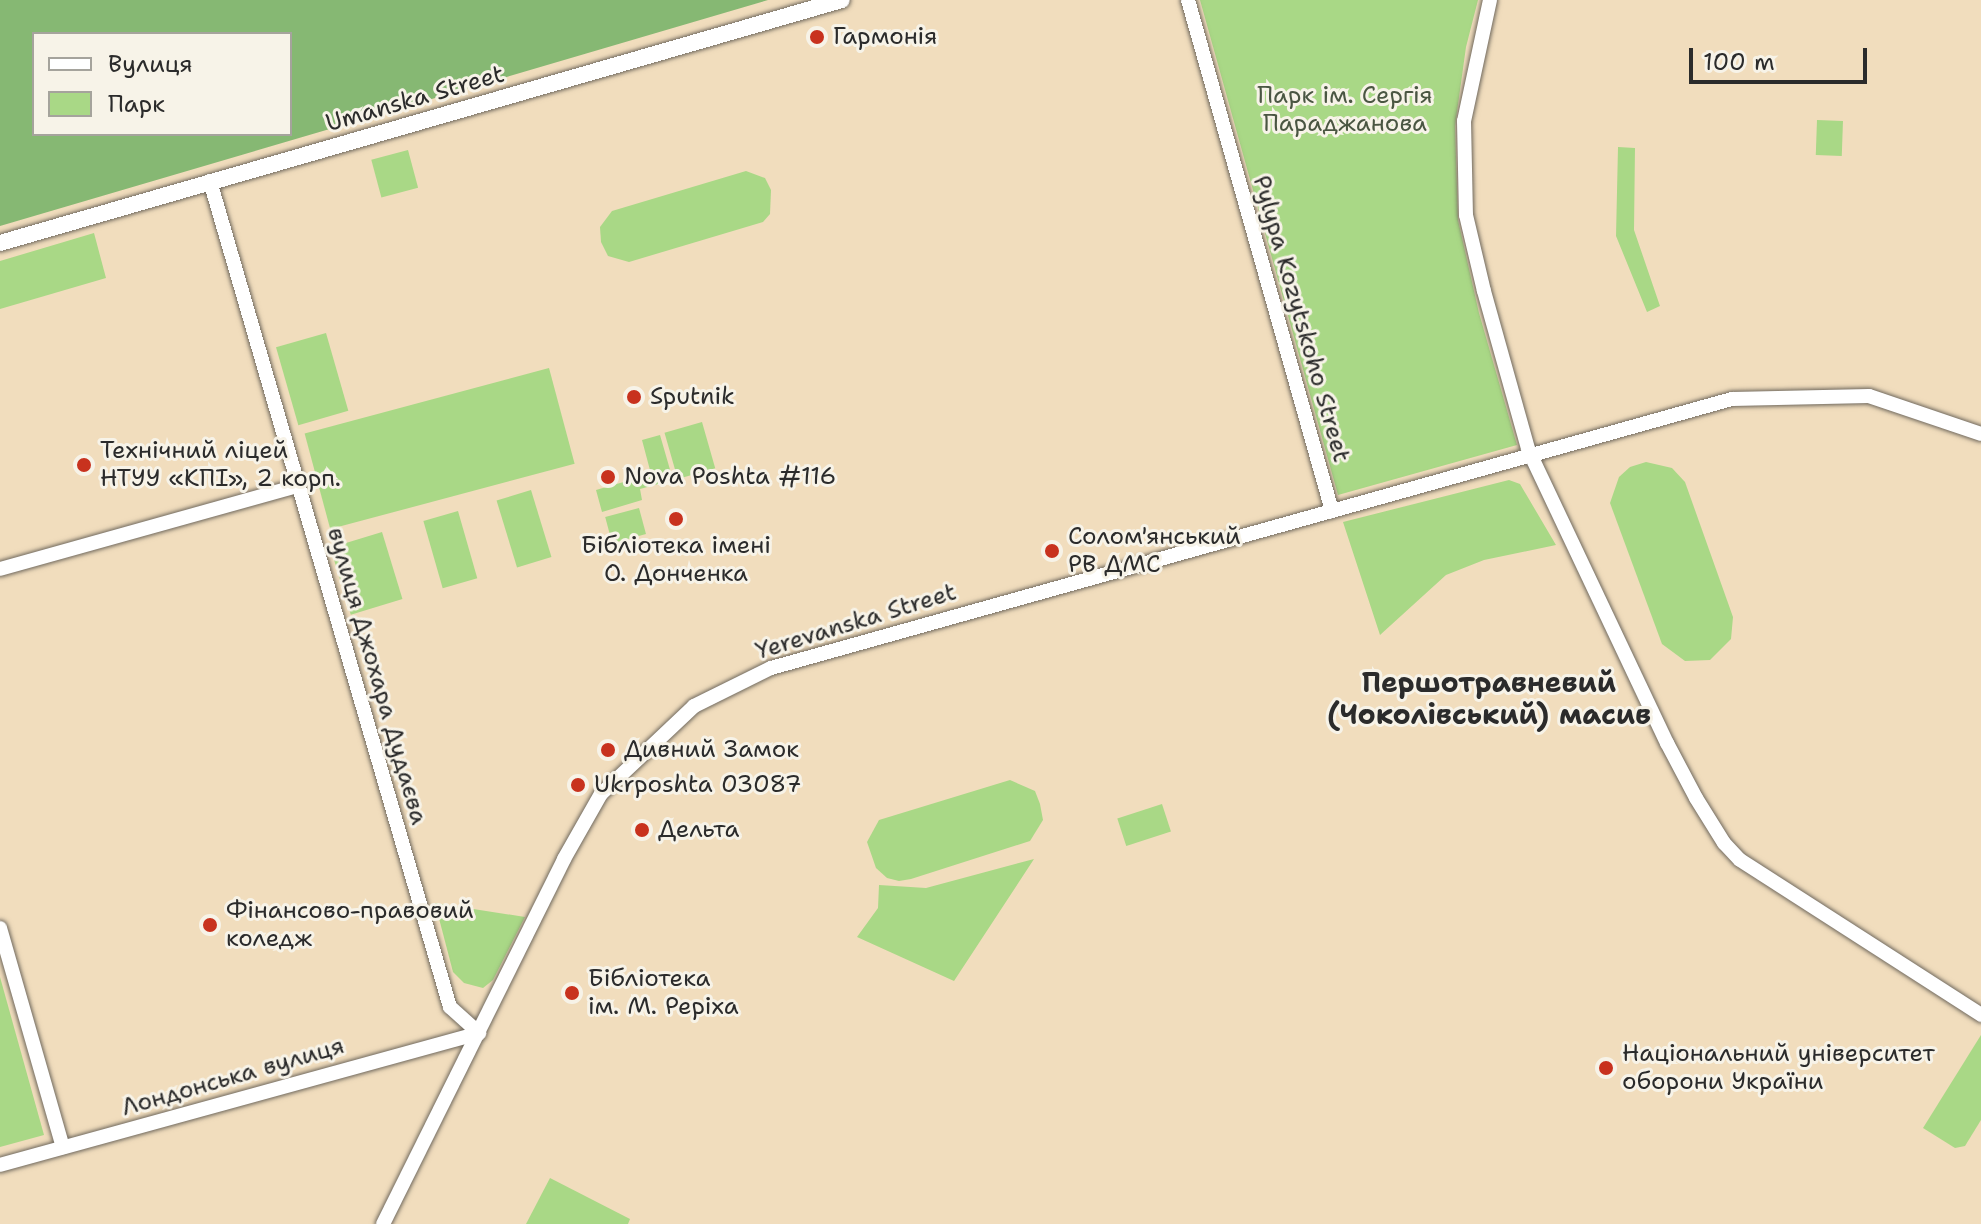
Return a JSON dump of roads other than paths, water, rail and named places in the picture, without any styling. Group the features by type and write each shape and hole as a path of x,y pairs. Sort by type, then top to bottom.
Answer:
{"street":[{"name":"Umanska Street","path":"0,243 842,0"},
{"name":"Pylypa Kozytskoho Street","path":"1188,0 1332,511"},
{"path":"1490,0 1464,121 1466,215 1532,456 1686,781 1724,843 1740,860 1981,1015"},
{"name":"вулиця Джохара Дудаєва","path":"210,181 450,1007 479,1033"},
{"name":"Yerevanska Street","path":"383,1224 589,812 613,781 694,706 771,668 1732,399 1869,396 1981,434"},
{"path":"0,569 298,486"},
{"path":"0,928 63,1147"},
{"name":"Лондонська вулиця","path":"0,1165 479,1033"}],"place":[{"name":"Гармонія","path":"817,37"},
{"name":"Sputnik","path":"634,397"},
{"name":"Технічний ліцей НТУУ «КПІ», 2 корп.","path":"84,465"},
{"name":"Nova Poshta #116","path":"608,477"},
{"name":"Бібліотека імені О. Донченка","path":"676,519"},
{"name":"Солом'янський РВ ДМС","path":"1052,551"},
{"name":"Дивний Замок","path":"608,750"},
{"name":"Ukrposhta 03087","path":"578,785"},
{"name":"Дельта","path":"642,830"},
{"name":"Фінансово-правовий коледж","path":"210,925"},
{"name":"Бібліотека ім. М. Реріха","path":"572,993"},
{"name":"Національний університет оборони України","path":"1606,1068"}],"district":[{"name":"Першотравневий (Чоколівський) масив","path":"1489,698"}],"park label":[{"name":"Парк ім. Сергія Параджанова","path":"1345,110"}]}
